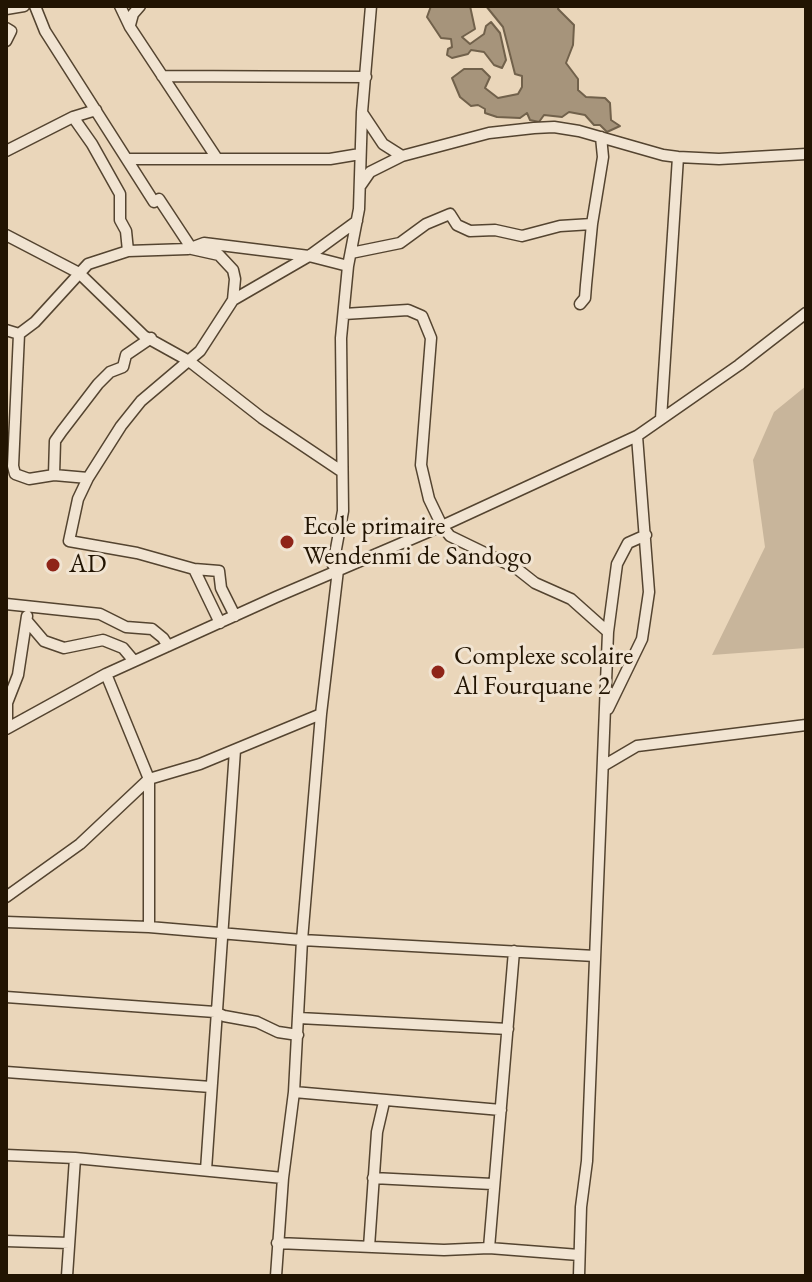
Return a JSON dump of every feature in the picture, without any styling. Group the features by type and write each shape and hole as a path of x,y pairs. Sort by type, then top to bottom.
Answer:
{"street":[{"path":"6,9 24,6"},
{"path":"35,6 45,31 154,202 159,199 192,249"},
{"path":"120,6 130,27 216,157"},
{"path":"130,27 133,14 140,6"},
{"path":"338,570 333,565 345,489 341,471 341,338 348,266 357,221 371,6"},
{"path":"6,28 11,31 6,41"},
{"path":"162,76 366,77"},
{"path":"6,151 73,117 96,110"},
{"path":"362,112 383,144 402,156"},
{"path":"73,117 120,194 120,220 126,231 128,251"},
{"path":"360,186 370,172 402,156 489,133 534,128 567,128 678,157 719,159 806,154"},
{"path":"580,304 585,298 592,224 603,157 601,137"},
{"path":"127,159 330,159 360,154"},
{"path":"661,419 678,157"},
{"path":"351,253 400,243 426,224 450,214 457,225 470,231 495,230 522,236 560,226 592,224"},
{"path":"233,300 309,256 357,221"},
{"path":"6,235 79,273 144,336 189,361 262,418 341,471"},
{"path":"192,249 204,243 309,256 348,266"},
{"path":"19,334 35,322 88,264 128,251 192,249 225,258 235,279 233,300 209,339 189,361 141,401 88,478 78,499 69,541 137,553 194,569 219,571 221,588 235,616"},
{"path":"344,314 408,310 422,316 431,338 421,465 429,499 450,536 516,568 535,583 571,599 608,632"},
{"path":"29,606 18,675 7,703 7,728 134,661 442,526 637,436 767,345 806,313"},
{"path":"6,330 19,334"},
{"path":"19,334 15,474 29,479 54,475 88,478"},
{"path":"54,475 54,448 62,431 98,384 110,372 123,367 126,355 151,338"},
{"path":"605,715 642,639 649,592 637,436"},
{"path":"579,1276 587,1161 608,632 617,564 628,543 646,535"},
{"path":"194,569 220,623"},
{"path":"276,1276 283,1178 294,1092 302,940 321,714 338,570"},
{"path":"6,604 100,614 126,627 152,629 168,646"},
{"path":"27,621 44,641 64,648 103,640 123,648 134,661"},
{"path":"106,674 149,779 149,927"},
{"path":"6,897 80,844 149,779 200,764 321,714"},
{"path":"603,766 637,746 806,725"},
{"path":"206,1170 235,750"},
{"path":"6,922 149,927 221,935 595,956"},
{"path":"489,1248 514,951"},
{"path":"6,997 215,1012 257,1022 278,1032 298,1035"},
{"path":"299,1018 508,1029"},
{"path":"6,1072 211,1087"},
{"path":"294,1092 501,1110"},
{"path":"369,1247 377,1132 384,1102"},
{"path":"6,1155 75,1158 283,1178"},
{"path":"67,1276 75,1158"},
{"path":"373,1178 492,1184"},
{"path":"6,1241 69,1243"},
{"path":"277,1243 444,1250 489,1248 579,1255"}],"shaded area":[{"path":"431,6 470,6 475,29 462,37 470,44 484,34 491,22 500,33 506,60 502,68 494,65 484,52 471,50 468,54 452,58 447,55 452,47 451,39 441,38 427,17"},
{"path":"486,6 559,6 558,9 574,25 573,45 566,63 578,79 578,90 586,97 605,98 610,103 611,120 620,126 607,132 600,125 594,125 585,115 569,112 562,117 544,115 539,122 530,120 527,113 520,118 497,117 485,113 485,109 478,105 471,106 460,97 452,78 464,69 482,69 490,77 485,88 498,98 518,94 522,87 522,76 515,74 503,27"},
{"path":"806,386 806,648 712,655 765,547 753,460 774,412"}],"place":[{"name":"Ecole primaire Wendenmi de Sandogo","path":"287,542"},
{"name":"AD","path":"53,565"},
{"name":"Complexe scolaire Al Fourquane 2","path":"438,672"}]}
